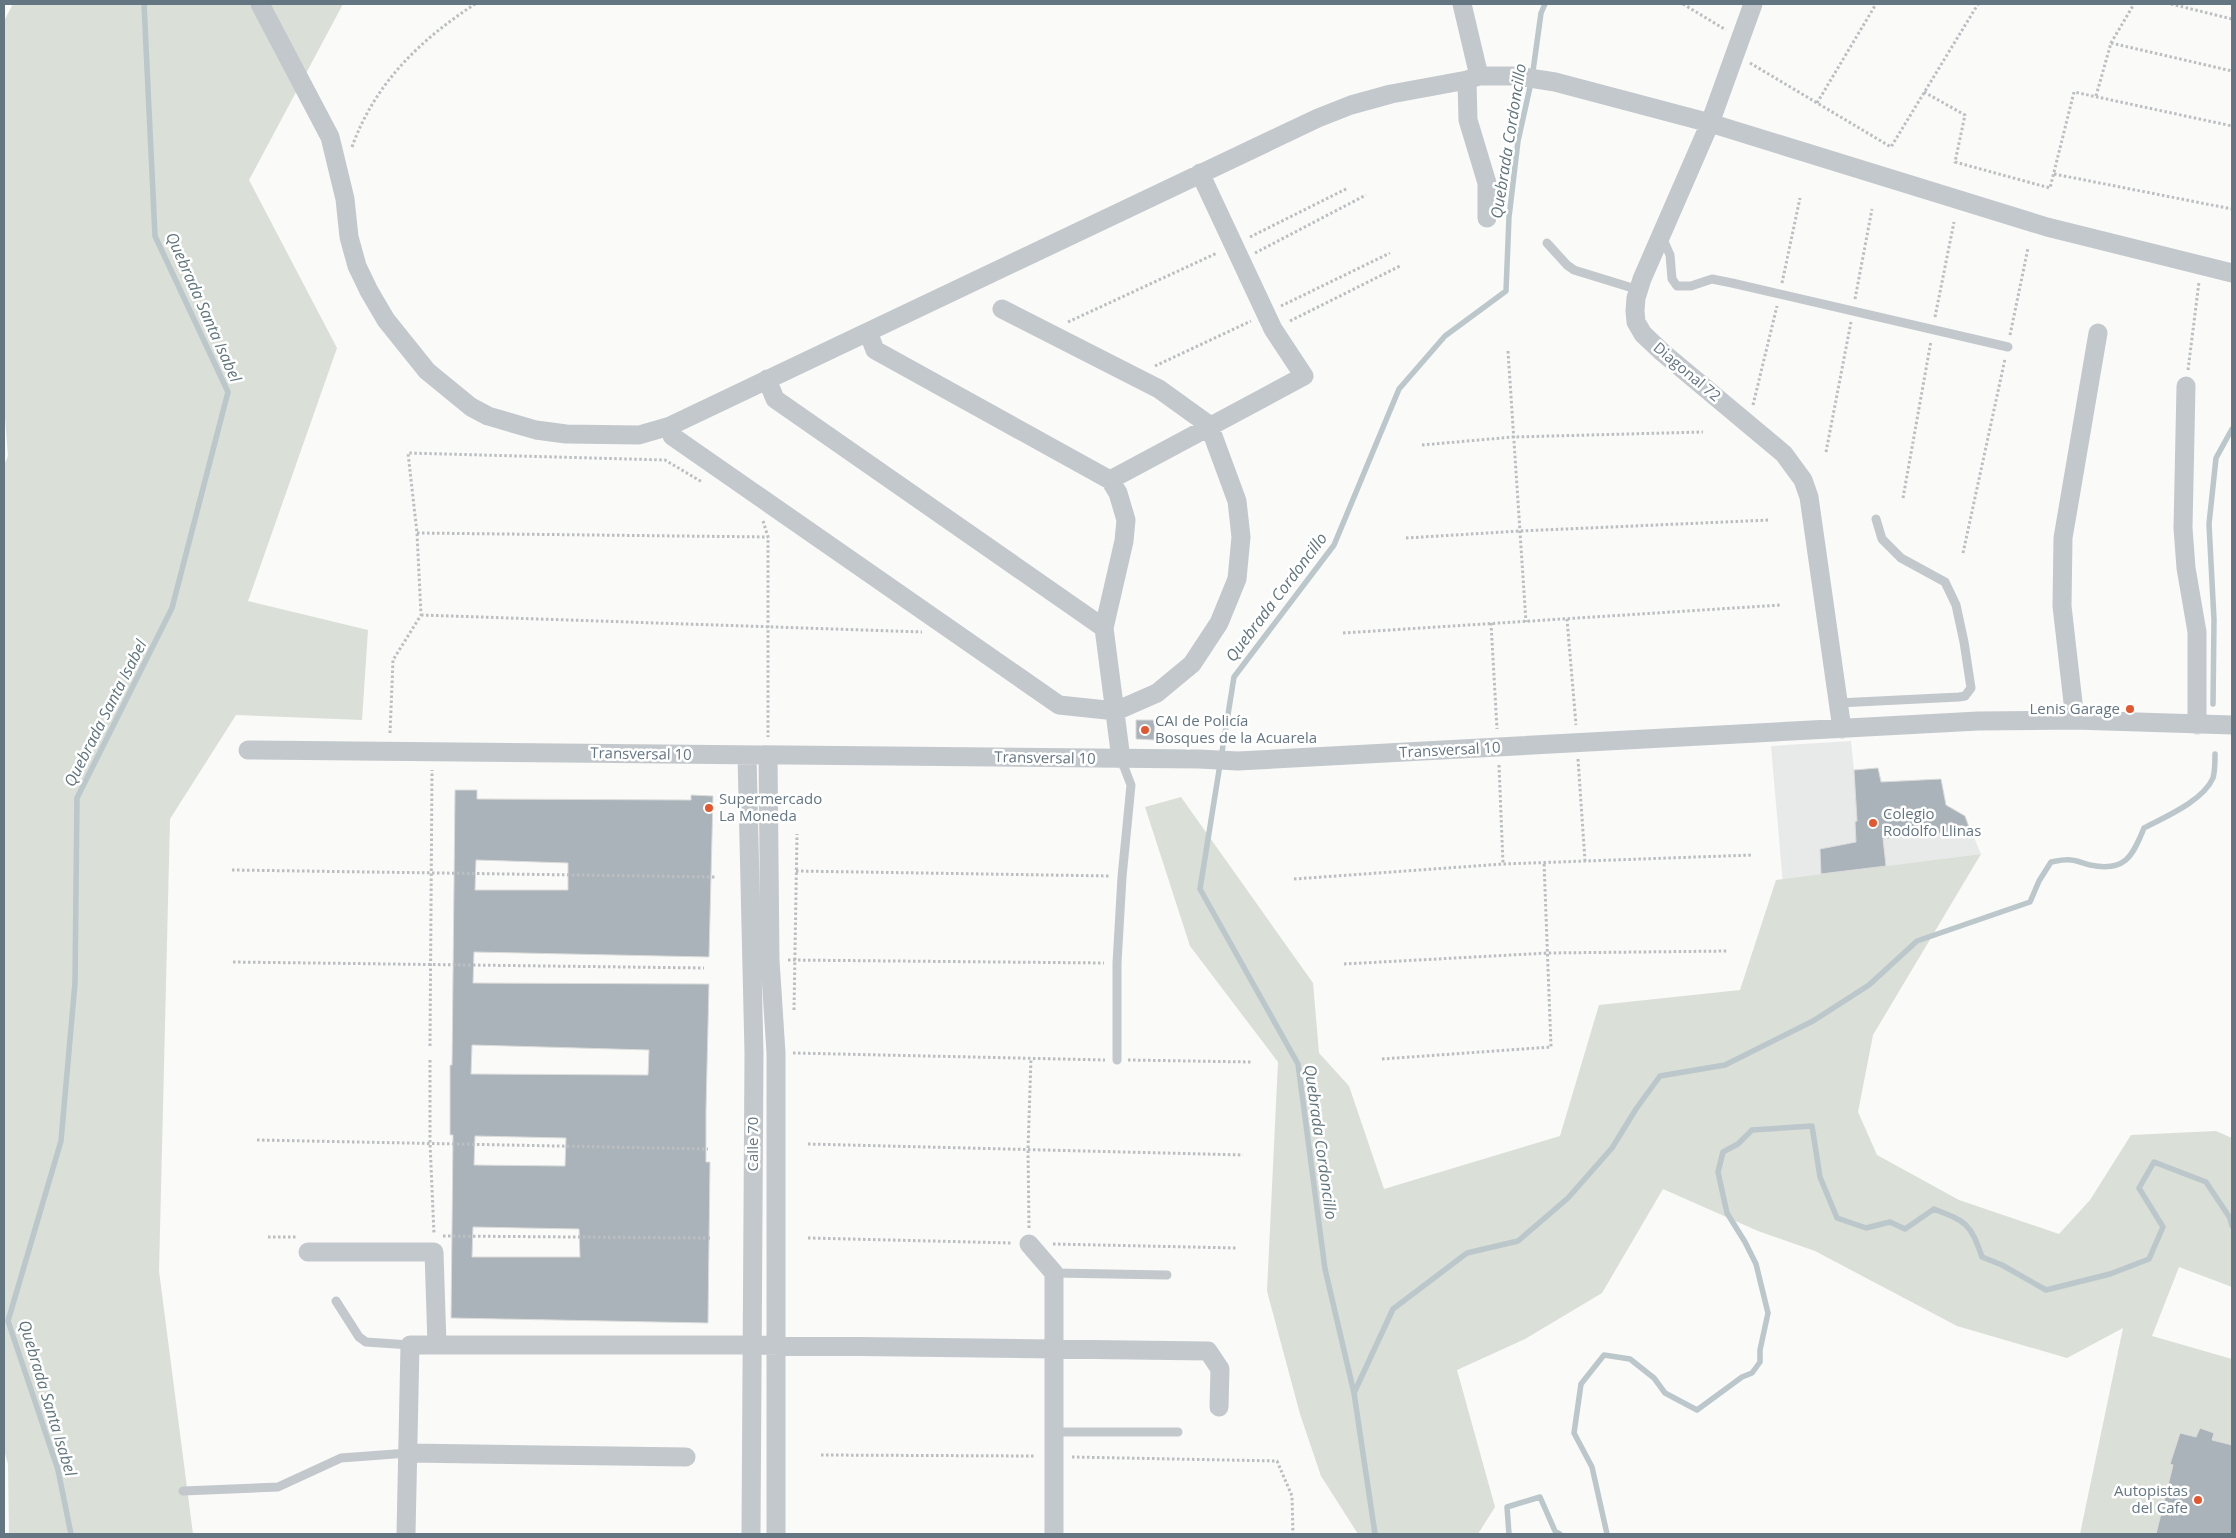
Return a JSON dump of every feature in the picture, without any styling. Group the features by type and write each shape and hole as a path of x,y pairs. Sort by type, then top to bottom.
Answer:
{"street":[{"path":"260,4 330,137 345,199 349,237 357,266 386,320 427,370 471,407 488,416 536,430 566,434 639,435 670,426 1318,118 1352,105 1391,94 1473,78 1517,76 1555,82 1710,123 2047,227 2232,273"},
{"path":"1462,4 1473,78 1468,120 1487,183 1487,218"},
{"name":"Diagonal 72","path":"1753,4 1739,38 1710,123 1639,290 1635,311 1636,322 1643,334 1662,352 1784,454 1803,480 1809,497 1842,729"},
{"path":"1110,480 1209,425 1304,376 1273,329 1240,242 1200,174"},
{"path":"670,426 672,436 1060,705 1116,711 1157,693 1192,664 1219,622 1237,579 1241,537 1237,501 1209,425 1159,389 1002,309"},
{"path":"868,332 875,350 1110,480 1118,493 1126,520 1124,541 1104,628 1121,759"},
{"path":"2075,720 2062,606 2063,538 2098,332"},
{"path":"767,379 775,399 1104,628"},
{"path":"2186,386 2183,528 2186,568 2197,632 2197,725"},
{"name":"Transversal 10","path":"248,750 1199,759 1238,761 1978,721 2075,720 2232,726"},
{"name":"Calle 70","path":"747,755 754,1053 751,1534"},
{"name":"Calle 70","path":"768,755 770,960 776,1053 776,1534"},
{"path":"1029,1244 1054,1273 1054,1534"},
{"path":"308,1252 434,1252 437,1345"},
{"path":"406,1534 410,1345 777,1345 1208,1352 1220,1369 1219,1407"},
{"path":"408,1453 686,1457"}],"lane":[{"path":"1662,237 1670,256 1672,279 1677,286 1691,286 1712,279 2008,347"},
{"path":"1547,243 1574,270 1639,290"},
{"path":"1838,703 1959,697 1965,696 1971,688 1956,605 1945,582 1901,558 1882,539 1876,519"},
{"path":"1117,1060 1117,963 1122,876 1131,785 1121,759"},
{"path":"1054,1273 1167,1275"},
{"path":"336,1302 359,1337 366,1342 410,1345"},
{"path":"1054,1432 1178,1432"},
{"path":"183,1491 278,1487 341,1458 408,1453"}],"path":[{"path":"351,149 376,95 390,76 408,56 454,17 475,4"},
{"path":"1682,4 1739,38"},
{"path":"1817,103 1876,4"},
{"path":"1748,62 1891,147 1978,4"},
{"path":"2096,96 2111,43 2134,4"},
{"path":"2171,4 2232,19"},
{"path":"2111,43 2232,71"},
{"path":"1924,92 1965,115 1955,162 2050,188 2074,92 2232,126"},
{"path":"2054,174 2232,209"},
{"path":"1047,331 1240,242 1348,188"},
{"path":"1254,253 1366,195"},
{"path":"1748,424 1780,294 1800,198"},
{"path":"1826,452 1872,209"},
{"path":"1903,498 1954,222"},
{"path":"1963,554 2028,248"},
{"path":"2186,386 2201,265"},
{"path":"1273,329 1400,266"},
{"path":"1508,350 1526,622"},
{"path":"1422,445 1514,437 1703,432"},
{"path":"389,752 393,660 421,615 417,533 408,453 665,460 705,483"},
{"path":"761,516 768,537 768,755"},
{"path":"1406,538 1770,520"},
{"path":"417,533 768,537"},
{"path":"1343,633 1781,605"},
{"path":"421,615 924,632"},
{"path":"1567,619 1585,861"},
{"path":"1491,623 1503,864"},
{"path":"430,1046 432,752"},
{"path":"794,1016 797,834"},
{"path":"1294,879 1503,864 1752,854"},
{"path":"1382,1059 1551,1047 1544,862"},
{"path":"232,870 715,877"},
{"path":"796,871 1122,876"},
{"path":"1344,964 1548,953 1728,951"},
{"path":"770,960 1117,963"},
{"path":"234,962 704,968"},
{"path":"793,1044 793,1053 1251,1062"},
{"path":"1029,1244 1028,1150 1031,1058"},
{"path":"430,1060 430,1144 434,1236 710,1238"},
{"path":"257,1140 708,1149"},
{"path":"808,1144 1243,1155"},
{"path":"808,1238 1236,1248"},
{"path":"1277,1461 1292,1496 1293,1534"}],"shaded area":[{"path":"13,4 343,4 249,180 337,348 248,601 368,630 362,720 236,715 170,819 159,1271 193,1534 9,1534 8,1464 4,1450 4,465 8,456 4,405 4,21"},
{"name":"Colegio Rodolfo Llinas","path":"1851,741 1854,770 1878,768 1882,782 1941,779 1946,805 1965,816 1981,854 1857,870 1785,907 1771,746"},
{"path":"1181,797 1313,983 1319,1053 1349,1086 1384,1189 1560,1136 1599,1005 1740,990 1776,880 1981,854 1873,1035 1858,1112 1877,1155 1959,1200 2059,1234 2090,1200 2131,1135 2216,1131 2232,1138 2232,1287 2179,1267 2152,1336 2232,1359 2232,1534 2080,1534 2123,1328 2067,1358 1957,1326 1815,1251 1758,1231 1663,1189 1602,1293 1525,1339 1457,1370 1495,1507 1478,1534 1358,1534 1321,1476 1300,1414 1267,1291 1278,1062 1190,946 1145,807"}],"building":[{"name":"CAI de Policía Bosques de la Acuarela","path":"1136,720 1155,720 1154,740 1136,739"},
{"name":"Colegio Rodolfo Llinas","path":"1878,768 1881,782 1941,779 1946,805 1965,816 1970,830 1883,839 1886,866 1821,874 1820,849 1856,842 1855,822 1857,821 1854,770"},
{"path":"455,790 477,790 477,799 691,800 691,795 713,796 709,957 474,952 473,983 709,984 706,1110 706,1162 710,1162 708,1323 451,1318 453,1135 450,1135 450,1065 452,1065","holes":["476,860 568,863 568,890 475,890","472,1045 649,1050 648,1075 471,1074","475,1136 566,1138 565,1166 474,1165","473,1227 579,1229 580,1257 472,1257"]},
{"name":"Autopistas del Cafe","path":"2200,1428 2214,1433 2212,1440 2232,1445 2232,1534 2156,1534 2173,1465 2170,1464 2180,1433 2196,1437"}],"waterway":[{"name":"Quebrada Santa Isabel","path":"71,1534 58,1470 8,1321 61,1141 75,983 77,798 172,608 228,392 155,236 144,4"},
{"name":"Quebrada Cordoncillo","path":"1375,1534 1354,1393 1325,1269 1298,1064 1200,889 1234,677 1334,545 1399,389 1445,336 1506,291 1509,217 1518,141 1532,78 1541,13 1545,4"},
{"path":"2213,704 2214,620 2209,524 2216,458 2232,429"},
{"path":"1354,1393 1393,1309 1467,1253 1518,1241 1568,1198 1612,1148 1636,1109 1660,1076 1725,1065 1813,1021 1869,985 1917,941 2030,902 2039,881 2051,862 2073,860 2102,867 2119,864 2131,855 2144,828 2183,808 2208,786 2214,775 2215,754"},
{"path":"1607,1534 1592,1467 1574,1433 1581,1384 1604,1355 1630,1359 1654,1378 1665,1393 1697,1410 1742,1377 1752,1373 1760,1362 1760,1350 1768,1313 1756,1264 1727,1213 1718,1172 1723,1152 1738,1144 1752,1130 1812,1126 1820,1177 1837,1218 1866,1228 1890,1222 1905,1229 1934,1209 1954,1217 1966,1225 1974,1237 1982,1257 2002,1265 2046,1290 2110,1274 2149,1259 2163,1227 2139,1188 2154,1162 2206,1182 2230,1218 2232,1226"},
{"path":"1509,1534 1507,1507 1540,1497 1555,1531 1560,1534"}],"place":[{"name":"Lenis Garage","path":"2130,709"},
{"name":"CAI de Policía Bosques de la Acuarela","path":"1145,730"},
{"name":"Supermercado La Moneda","path":"709,808"},
{"name":"Colegio Rodolfo Llinas","path":"1873,823"},
{"name":"Autopistas del Cafe","path":"2198,1500"}]}
